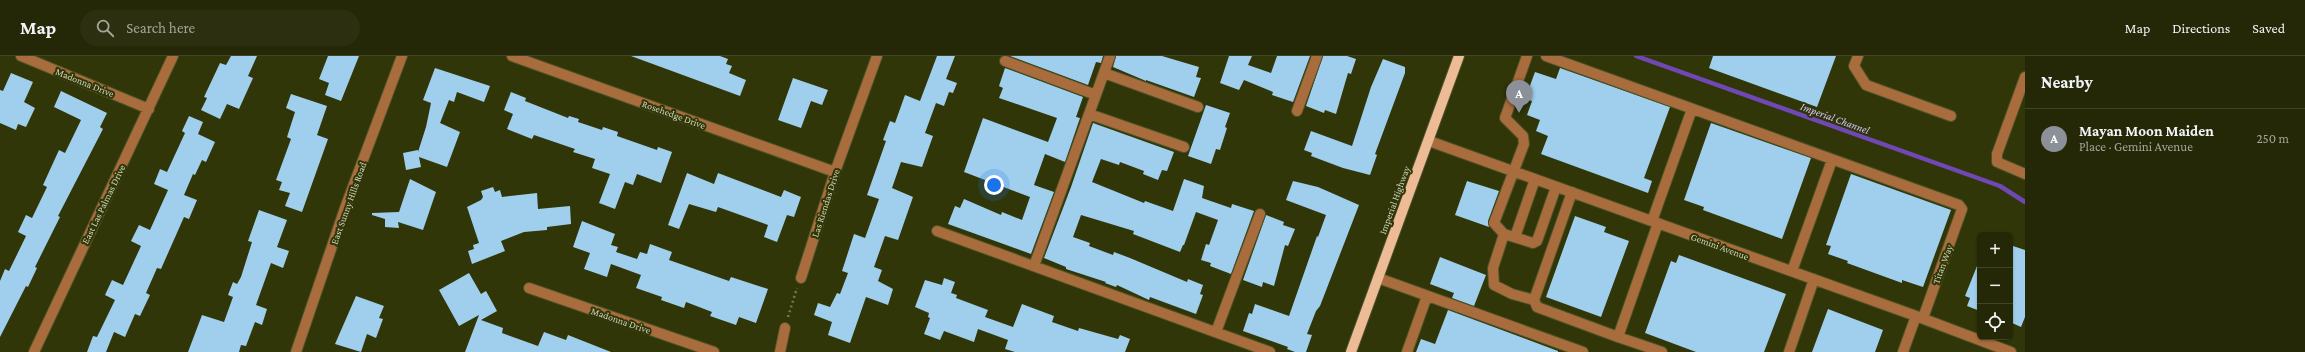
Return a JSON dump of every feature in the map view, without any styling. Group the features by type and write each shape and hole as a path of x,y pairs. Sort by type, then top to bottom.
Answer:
{"main road":[{"name":"Imperial Highway","path":"1351,352 1459,56"}],"street":[{"name":"Madonna Drive","path":"21,56 149,109"},
{"name":"East Las Palmas Drive","path":"34,352 173,56"},
{"name":"East Sunny Hills Road","path":"296,352 345,208 402,56"},
{"name":"Rosehedge Drive","path":"512,56 835,172"},
{"name":"Las Riendas Drive","path":"801,278 835,172 877,56"},
{"path":"1034,266 1110,56"},
{"path":"1297,111 1317,56"},
{"path":"1527,56 1505,118 1524,136 1524,144 1494,223 1504,234 1533,243 1537,241 1556,187"},
{"path":"1546,56 1832,160 1792,271"},
{"path":"1858,56 1854,66 1866,85 1951,116"},
{"path":"1004,61 1096,95"},
{"path":"1104,73 1198,107"},
{"path":"2025,77 1997,154 1997,162 2003,166 2025,174"},
{"path":"1618,337 1692,109"},
{"path":"1089,114 1184,147"},
{"name":"Gemini Avenue","path":"1428,141 1920,317 2011,352"},
{"name":"Titan Way","path":"1832,160 1959,205 1962,209 1920,317 1903,352"},
{"path":"1515,237 1535,179"},
{"path":"1572,192 1534,300 1537,308 1662,352"},
{"path":"1216,332 1260,214"},
{"path":"937,231 1270,352"},
{"path":"1504,234 1493,268 1494,285 1512,294 1534,300"},
{"path":"1378,278 1572,350 1583,352"},
{"path":"1789,352 1814,279"},
{"name":"Madonna Drive","path":"529,288 714,352"},
{"path":"1407,352 1427,296"},
{"path":"780,352 785,328"}],"path":[{"path":"785,328 801,278"}],"building":[{"path":"231,56 257,56 248,76 253,78 239,109 227,104 220,119 201,110 207,98 204,97 220,63 226,65"},
{"path":"328,56 359,56 341,101 325,95 329,83 319,79"},
{"path":"631,56 720,56 728,59 726,64 732,66 729,73 746,80 740,96"},
{"path":"937,56 955,56 946,79 957,83 953,93 949,92 944,106 936,103 925,133 933,136 922,167 901,162 892,188 913,197 898,240 885,236 874,267 882,270 878,281 893,289 888,305 866,297 850,343 828,335 832,322 814,315 818,303 830,307 837,293 840,294 848,273 842,271 854,234 865,238 879,199 867,195 886,141 883,140 890,121 895,123 905,95 920,101"},
{"path":"1010,56 1103,56 1101,63 1096,62 1088,85"},
{"path":"1116,56 1162,56 1199,67 1196,77 1201,78 1194,97 1146,81 1113,67"},
{"path":"1229,56 1252,56 1248,65 1271,73 1277,56 1310,56 1293,102 1272,95 1273,92 1244,80 1239,90 1220,83"},
{"path":"1323,56 1347,56 1356,59 1351,74 1348,73 1336,114 1325,110 1324,113 1306,106"},
{"path":"1713,56 1836,56 1817,107 1709,68"},
{"path":"1383,59 1405,67 1405,73 1375,154 1377,155 1370,175 1343,168 1311,156 1312,153 1304,150 1311,131 1352,146 1371,87"},
{"path":"435,68 490,86 484,102 457,92 454,102 449,100 440,123 460,132 447,167 419,157 421,167 406,170 403,153 418,150 418,152 426,127 431,103 423,100"},
{"path":"1005,68 1083,97 1076,117 1080,118 1065,162 1045,154 1034,185 1054,192 1031,254 948,224 955,206 960,208 964,199 1001,215 1002,212 1022,220 1030,197 964,172 983,118 1048,142 1057,118 999,98 1003,88 999,86"},
{"path":"1560,68 1670,107 1644,178 1652,181 1648,193 1541,154 1548,136 1536,131 1540,120 1527,115 1532,101 1525,99 1535,72 1556,79"},
{"path":"11,73 33,82 24,102 35,108 26,127 18,124 16,130 0,123 0,90 3,91"},
{"path":"793,78 828,90 822,105 811,101 801,128 778,120"},
{"path":"61,91 107,113 100,127 103,129 58,216 60,217 35,267 37,268 28,287 26,286 0,337 0,281 5,269 9,271 26,236 18,232 26,215 32,218 47,187 43,185 59,150 65,153 81,120 54,107"},
{"path":"511,92 526,98 525,101 568,118 569,116 579,119 578,122 602,130 603,127 618,132 617,136 657,150 658,147 672,152 661,183 637,174 633,185 625,182 615,209 599,203 610,174 592,168 595,159 573,152 575,149 534,135 532,139 507,129 513,114 504,110"},
{"path":"291,94 327,106 317,135 328,139 302,212 285,206 290,193 279,190 282,182 276,180 291,139 287,137 295,112 286,108"},
{"path":"1206,105 1230,113 1220,150 1216,149 1211,164 1188,156"},
{"path":"189,116 203,122 198,134 215,142 206,162 202,160 195,175 193,174 184,195 197,200 189,219 184,217 161,269 157,268 146,293 150,295 140,316 135,314 125,337 114,332 106,352 87,352 93,336 97,337 115,300 105,295 112,280 123,285 141,246 131,241 139,225 150,230 168,190 154,184 160,169 167,172 185,133 182,131"},
{"path":"1093,123 1174,152 1167,171 1162,170 1158,180 1143,174 1144,171 1120,162 1119,165 1101,159 1092,182 1144,203 1145,201 1173,211 1184,179 1204,186 1202,198 1231,208 1232,204 1254,211 1231,274 1210,266 1211,263 1201,260 1206,244 1209,245 1218,220 1196,212 1180,252 1133,234 1134,231 1081,215 1073,237 1090,243 1089,246 1113,255 1114,252 1187,282 1188,279 1203,285 1200,294 1203,295 1196,314 1150,297 1149,300 1117,285 1116,287 1105,283 1106,282 1066,269 1066,267 1044,258"},
{"path":"1711,123 1811,158 1782,239 1703,210 1704,207 1684,200"},
{"path":"687,173 714,184 718,173 781,197 784,190 801,197 794,217 787,215 777,242 764,237 768,225 718,207 716,212 689,204 679,229 668,225"},
{"path":"1851,174 1951,210 1923,287 1902,280 1902,283 1847,263 1848,261 1828,254 1831,246 1826,245"},
{"path":"410,179 436,192 423,230 398,222 399,228 385,227 385,219 372,215 372,213 399,212"},
{"path":"1293,181 1318,187 1359,205 1320,306 1316,311 1307,334 1312,335 1306,352 1295,352 1287,349 1288,347 1243,331 1249,313 1252,314 1255,304 1289,316 1317,236 1318,237 1326,215 1286,200"},
{"path":"1467,181 1499,191 1488,221 1489,227 1455,215"},
{"path":"493,187 495,192 500,190 502,197 537,193 538,209 570,206 571,224 547,227 547,230 524,232 501,241 505,251 472,264 468,251 474,249 473,245 479,243 467,207 481,200 483,197 481,191"},
{"path":"259,210 287,220 277,247 289,251 283,268 271,263 256,305 267,309 262,325 255,322 246,346 241,345 239,352 188,352 202,315 224,322 233,297 228,295 233,282 237,284 241,277 252,242 248,241"},
{"path":"1266,215 1284,222 1283,225 1295,229 1288,246 1285,245 1274,286 1263,282 1262,287 1243,280"},
{"path":"1575,216 1606,227 1604,232 1629,241 1601,317 1546,297"},
{"path":"582,221 615,234 611,245 618,247 616,252 637,259 640,252 647,254 650,244 672,252 669,260 729,281 731,277 768,289 756,323 739,317 736,325 710,316 712,312 686,302 684,308 661,300 662,297 636,288 641,275 611,264 607,277 584,269 590,253 573,247"},
{"path":"2013,246 2025,250 2025,317 2021,327 2013,323"},
{"path":"1679,255 1786,294 1764,352 1696,352 1645,333 1671,261 1676,263"},
{"path":"1440,257 1486,275 1474,306 1452,298 1454,293 1430,284"},
{"path":"1977,266 1977,310 1967,306 1970,298 1965,296"},
{"path":"469,273 481,294 486,291 497,311 481,320 503,328 502,333 538,346 544,332 566,340 568,335 611,352 465,352 479,315 459,326 439,290"},
{"path":"944,278 955,282 951,293 957,295 956,298 988,310 985,317 1013,327 1022,304 1054,316 1052,322 1078,331 1079,328 1118,339 1120,335 1130,339 1125,352 1015,352 1005,349 1008,340 978,329 974,342 944,331 940,340 924,334 930,318 928,317 929,313 915,307 925,280 942,285"},
{"path":"356,296 384,306 379,318 383,319 376,338 367,334 361,352 335,344"},
{"path":"1828,309 1883,330 1875,352 1812,352"},
{"path":"1448,310 1558,352 1416,352 1421,339 1435,344"}],"waterway":[{"name":"Imperial Channel","path":"1636,56 2000,186 2025,202"}],"place":[{"name":"Mayan Moon Maiden","path":"1519,113"}]}
